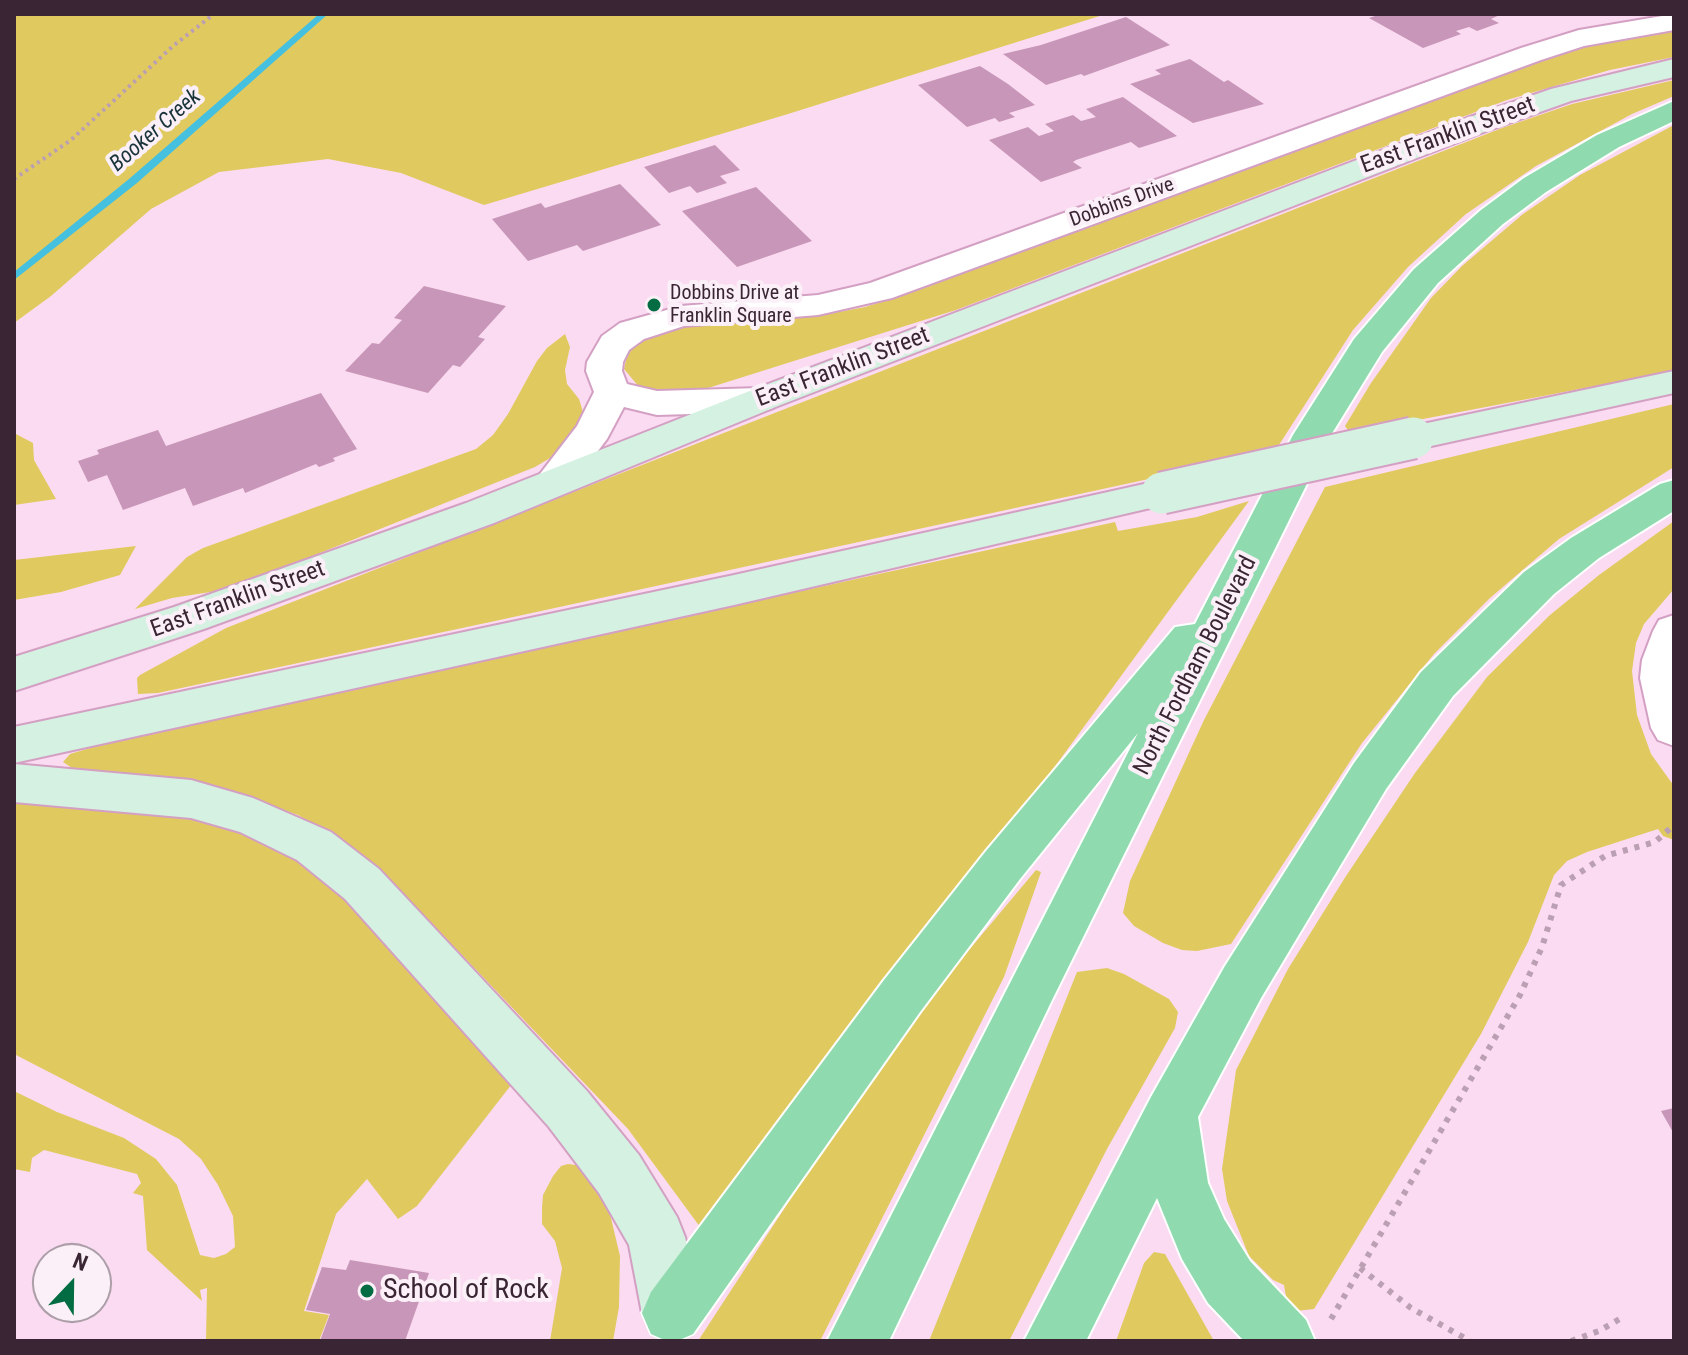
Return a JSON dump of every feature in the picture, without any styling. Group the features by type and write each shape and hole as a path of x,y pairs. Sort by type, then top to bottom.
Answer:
{"highway":[{"name":"North Fordham Boulevard","path":"857,1341 1312,435 1367,347 1426,276 1460,243 1535,185 1608,141 1674,110"},
{"path":"1054,1341 1170,1115 1243,982 1370,776 1437,684 1539,583 1585,548 1674,493"},
{"path":"664,1327 957,924 1242,575"},
{"path":"1170,1115 1180,1183 1203,1239 1229,1282 1305,1335"}],"main road":[{"name":"East Franklin Street","path":"14,674 189,618 480,513 760,400 1478,124 1561,95 1674,68"},
{"path":"14,745 1674,382"},
{"path":"14,783 191,799 253,817 314,846 362,884 568,1109 619,1174 656,1237 664,1327"}],"street":[{"name":"Dobbins Drive","path":"612,392 604,371 609,353 620,339 647,325 708,313 818,305 880,291 1531,54 1591,35 1674,22"},
{"path":"553,483 594,430 612,392 657,403 760,400"},
{"path":"1674,631 1664,660 1662,678 1674,728"}],"path":[{"path":"14,179 71,140 173,46 214,14"},
{"path":"1305,1335 1360,1268 1520,995 1542,947 1561,885 1605,856 1655,842 1674,825"},
{"path":"1360,1268 1411,1308 1470,1341"},
{"path":"1571,1341 1599,1331 1623,1317"}],"shaded area":[{"path":"14,14 1106,14 484,205 401,173 328,159 219,172 151,209 51,296 14,323"},
{"path":"1674,29 1674,57 1610,70 1507,100 956,310 678,396 640,388 624,369 628,351 652,335 686,326 818,316 865,307 910,293 1534,60 1593,42"},
{"path":"1674,80 1674,96 1632,114 1536,166 1466,214 1408,267 1353,330 1277,448 1158,477 495,621 158,693 138,694 137,678 140,675 226,628 1502,128 1572,104"},
{"path":"1674,125 1674,371 1350,433 1345,426 1371,383 1431,298 1462,266 1523,214 1580,175"},
{"path":"565,334 570,347 565,370 567,384 579,399 583,412 580,423 557,454 535,467 230,589 172,598 135,609 187,557 203,548 476,449 493,435 508,414 547,348"},
{"path":"1674,404 1674,467 1559,539 1490,598 1434,654 1362,743 1231,944 1197,951 1182,950 1134,926 1123,913 1130,881 1204,720 1325,487"},
{"path":"14,433 33,443 34,460 56,499 14,505"},
{"path":"1249,501 1037,791 703,1231 628,1129 399,889 351,847 298,815 230,792 170,778 72,768 63,762 70,754 97,746 1115,522 1118,531 1197,517"},
{"path":"1674,521 1674,589 1644,624 1636,643 1632,671 1637,715 1651,754 1674,786 1674,840 1663,836 1658,829 1587,852 1567,861 1554,875 1528,942 1481,1034 1314,1309 1296,1311 1286,1297 1284,1285 1273,1280 1249,1256 1227,1201 1222,1169 1236,1070 1288,969 1346,876 1415,773 1487,677 1550,615"},
{"path":"136,546 120,575 61,592 14,600 14,560"},
{"path":"14,801 200,818 271,841 328,882 513,1069 515,1080 417,1206 398,1219 367,1179 336,1214 304,1311 329,1315 319,1341 206,1341 207,1288 200,1290 202,1301 147,1250 143,1196 133,1193 141,1183 137,1174 44,1150 32,1158 30,1172 14,1169 14,1091 57,1112 124,1138 156,1159 177,1185 200,1255 214,1258 235,1247 233,1216 218,1185 201,1159 179,1139 14,1054"},
{"path":"1036,870 1041,872 1004,977 820,1341 698,1341 896,1037"},
{"path":"1107,968 1169,999 1178,1012 1175,1028 1107,1149 1009,1341 929,1341 1077,972"},
{"path":"576,1165 596,1183 610,1214 620,1256 619,1307 613,1341 550,1341 562,1268 555,1241 542,1224 543,1195 561,1166"},
{"path":"1154,1252 1165,1254 1214,1341 1116,1341 1144,1263"}],"building":[{"path":"1381,14 1502,14 1491,19 1499,23 1477,31 1469,27 1456,31 1461,34 1423,48 1369,18"},
{"path":"1126,17 1170,45 1084,76 1081,74 1046,85 1003,54 1041,45"},
{"path":"1190,59 1264,104 1193,123 1130,84 1161,74 1155,70"},
{"path":"980,66 1035,105 1009,113 1015,117 999,122 995,118 967,127 918,85"},
{"path":"1123,97 1177,136 1139,148 1131,142 1076,160 1073,162 1082,168 1041,182 989,140 1028,127 1039,136 1054,131 1045,124 1073,115 1081,121 1096,117 1086,109"},
{"path":"715,145 740,170 720,176 727,183 697,193 690,186 669,193 644,167"},
{"path":"620,184 661,225 583,251 577,245 528,261 492,219 541,203 545,208"},
{"path":"756,187 812,241 737,267 682,211"},
{"path":"424,286 506,306 478,337 485,339 460,367 453,365 428,393 345,371 372,343 379,344 402,320 394,318"},
{"path":"321,393 357,449 333,458 335,461 319,467 316,464 245,493 243,488 193,506 185,488 123,510 107,475 88,482 78,461 99,454 97,450 158,430 166,446"},
{"path":"1674,1108 1674,1134 1661,1111"},
{"name":"School of Rock","path":"350,1260 429,1273 405,1341 320,1341 330,1314 306,1310 322,1267 346,1270"}],"waterway":[{"name":"Booker Creek","path":"14,277 133,181 324,14"}],"place":[{"name":"Dobbins Drive at Franklin Square","path":"654,305"},
{"name":"School of Rock","path":"367,1291"}]}
